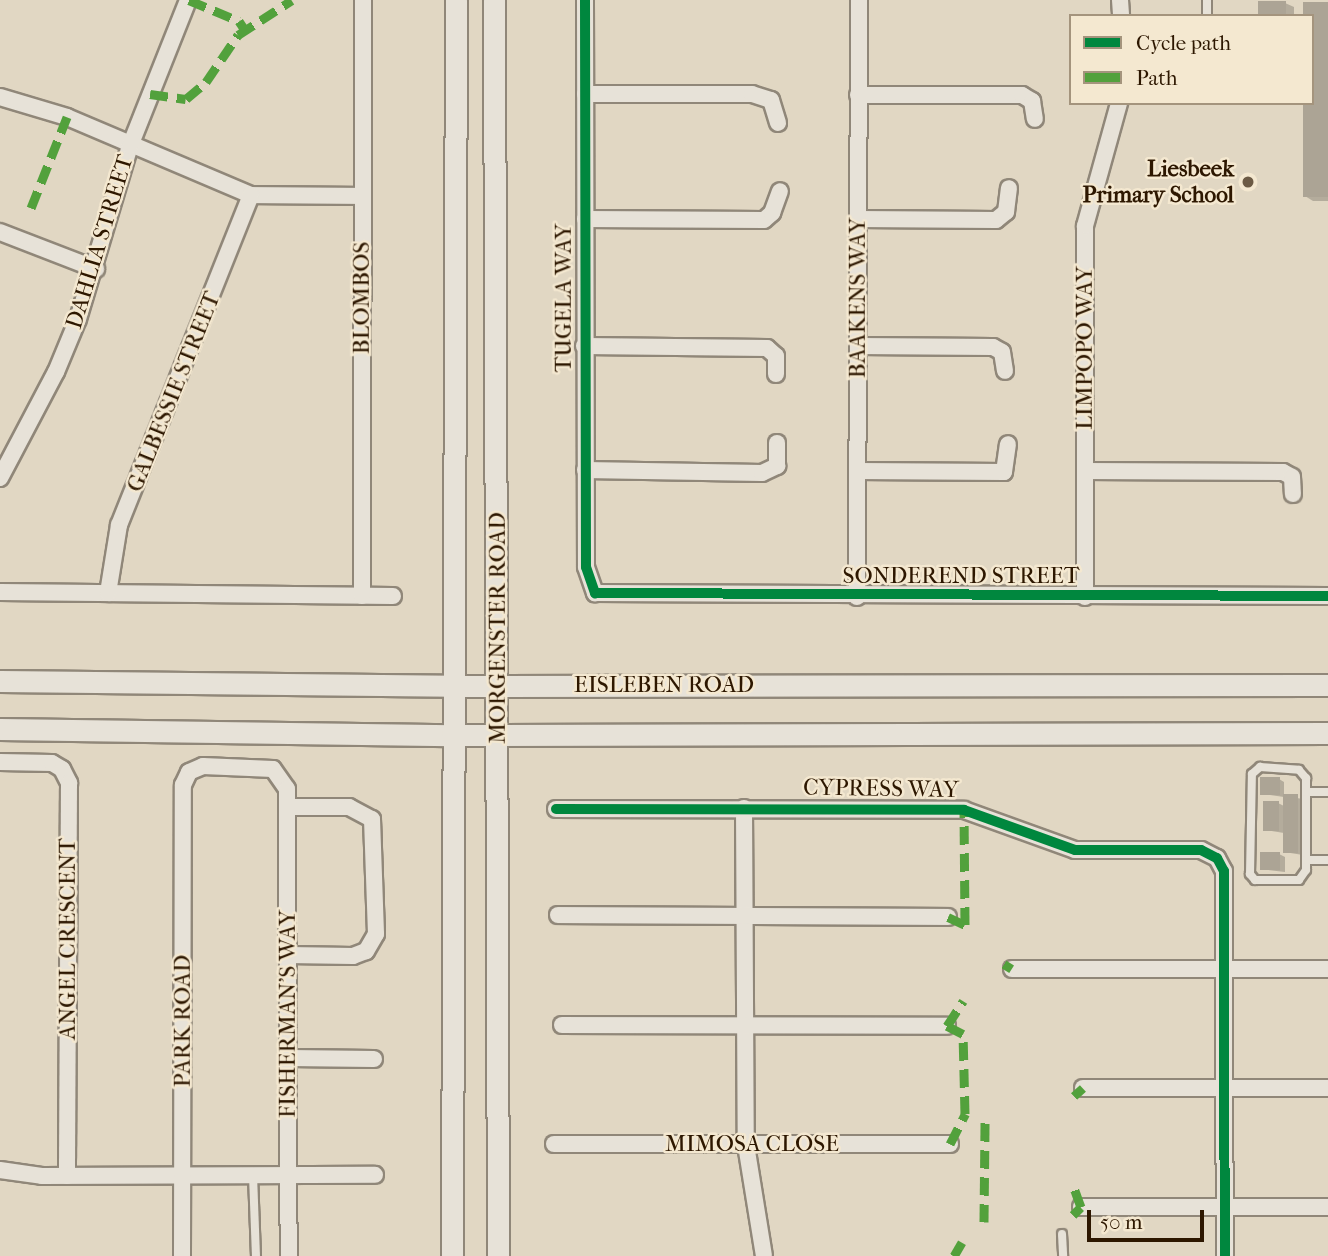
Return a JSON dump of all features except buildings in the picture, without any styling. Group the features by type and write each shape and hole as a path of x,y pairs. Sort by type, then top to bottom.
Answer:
{"main road":[{"name":"MORGENSTER ROAD","path":"452,1256 456,0"},
{"name":"MORGENSTER ROAD","path":"494,0 499,686 498,1256"},
{"name":"EISLEBEN ROAD","path":"0,681 452,686 1328,685"},
{"name":"EISLEBEN ROAD","path":"0,729 452,734 1328,733"}],"street":[{"name":"DAHLIA STREET","path":"0,478 56,372 96,269 130,145 188,0"},
{"name":"BLOMBOS","path":"362,596 363,0"},
{"name":"TUGELA WAY","path":"585,0 586,567 595,593"},
{"name":"BAAKENS WAY","path":"857,597 859,0"},
{"path":"585,94 752,94 771,100 778,123"},
{"path":"858,95 1022,95 1032,101 1035,119"},
{"path":"0,97 67,117 251,195 361,196"},
{"name":"LIMPOPO WAY","path":"1084,597 1085,226 1118,105"},
{"path":"858,219 996,220 1006,212 1009,188"},
{"path":"585,219 764,220 772,213 780,191"},
{"name":"GALBESSIE STREET","path":"108,593 120,525 251,195"},
{"path":"0,232 96,269"},
{"path":"584,346 767,348 776,356 776,374"},
{"path":"858,346 993,347 1002,352 1005,371"},
{"path":"585,470 762,473 777,466 778,443"},
{"path":"858,471 1004,472 1008,444"},
{"path":"1085,471 1283,472 1292,477 1293,494"},
{"path":"0,592 393,596"},
{"name":"SONDEREND STREET","path":"595,593 857,597 1328,596"},
{"name":"ANGEL CRESCENT","path":"0,762 52,763 62,769 69,783 67,1176"},
{"name":"FISHERMAN'S WAY","path":"183,785 189,772 203,766 265,767 281,774 288,807 289,1256"},
{"name":"PARK ROAD","path":"182,1256 183,785"},
{"path":"288,807 349,807 372,819 376,934 366,951 354,956 288,955"},
{"path":"744,808 746,1144 764,1256"},
{"name":"CYPRESS WAY","path":"556,809 964,810 1075,850 1201,850 1217,858 1224,871 1225,1256"},
{"path":"558,915 948,917"},
{"path":"1012,970 1328,969"},
{"path":"562,1025 947,1026"},
{"path":"289,1058 374,1059"},
{"path":"1083,1088 1328,1087"},
{"name":"MIMOSA CLOSE","path":"554,1144 950,1144"},
{"path":"0,1170 67,1176 375,1175"},
{"path":"1080,1207 1328,1207"}],"lane":[{"path":"1260,767 1299,770 1306,778 1306,860 1299,880 1252,878 1252,770 1260,767"},
{"path":"1306,792 1328,792"},
{"path":"1306,860 1328,860"},
{"path":"253,1175 256,1256"},
{"path":"1062,1234 1063,1256"}],"marked path":[{"path":"189,0 239,21 245,30"},
{"path":"150,94 186,99 206,82 238,35 292,0"},
{"path":"31,208 67,117"},
{"path":"948,917 965,925 964,810"},
{"path":"1004,964 1012,969"},
{"path":"950,1144 965,1114 963,1034 947,1026 963,1001"},
{"path":"1074,1096 1083,1088"},
{"path":"984,1222 985,1120"},
{"path":"1073,1215 1081,1207 1074,1188"},
{"path":"954,1256 962,1242"}],"cycle path":[{"path":"585,0 586,567 595,593 1328,596"},
{"path":"556,809 964,810 1075,850 1201,850 1217,858 1224,871 1225,1256"}],"place":[{"name":"Liesbeek Primary School","path":"1248,182"}]}
